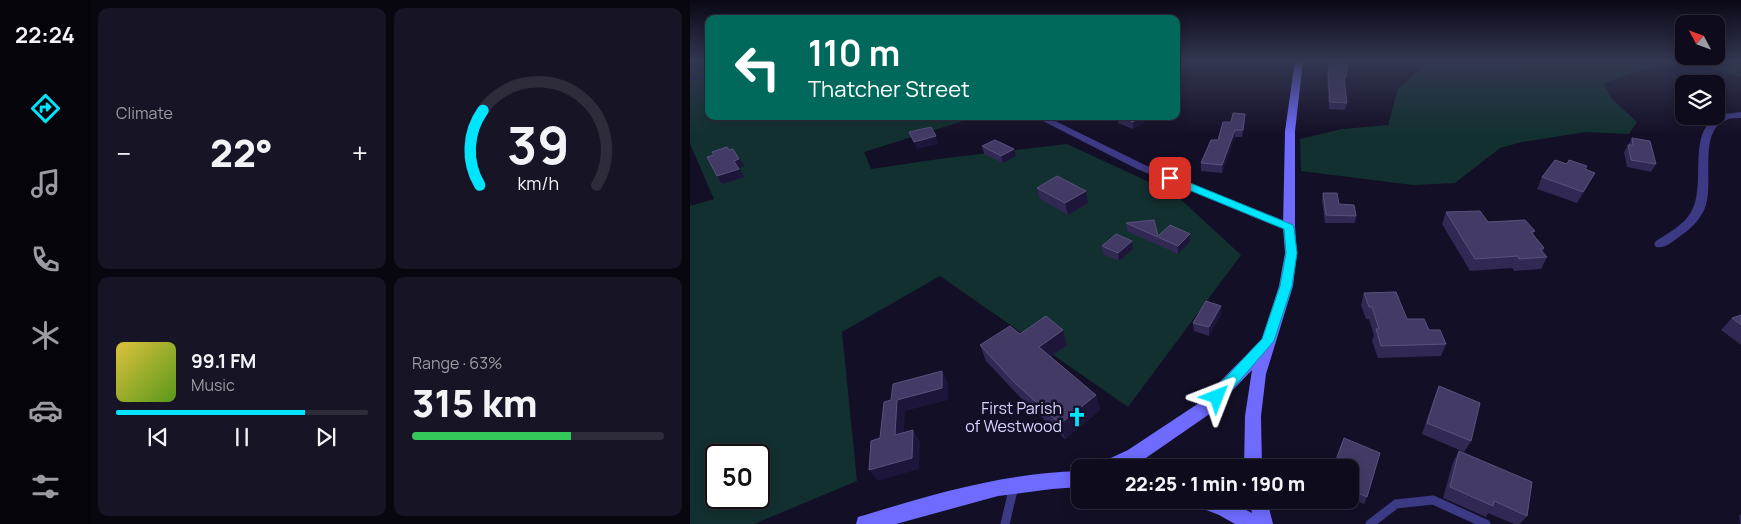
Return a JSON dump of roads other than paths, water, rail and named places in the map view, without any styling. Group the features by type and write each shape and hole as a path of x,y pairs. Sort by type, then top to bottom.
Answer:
{"main road":[{"path":"1253,459 1253,416 1258,374 1286,286 1291,253 1289,228 1290,131 1296,85"},
{"path":"1128,459 1205,408 1240,374 1268,341"},
{"path":"865,524 939,502 1015,485 1071,478"},
{"path":"1226,509 1253,524"},
{"path":"1260,509 1264,524"}],"street":[{"path":"1660,244 1682,230 1692,220 1701,203 1704,146 1710,127 1715,121 1741,115"},
{"path":"1045,120 1141,167 1289,228"}],"lane":[{"path":"1005,524 1015,485"},
{"path":"1370,524 1396,504 1433,500 1486,524"}],"place":[{"name":"First Parish of Westwood","path":"1077,417"}]}
